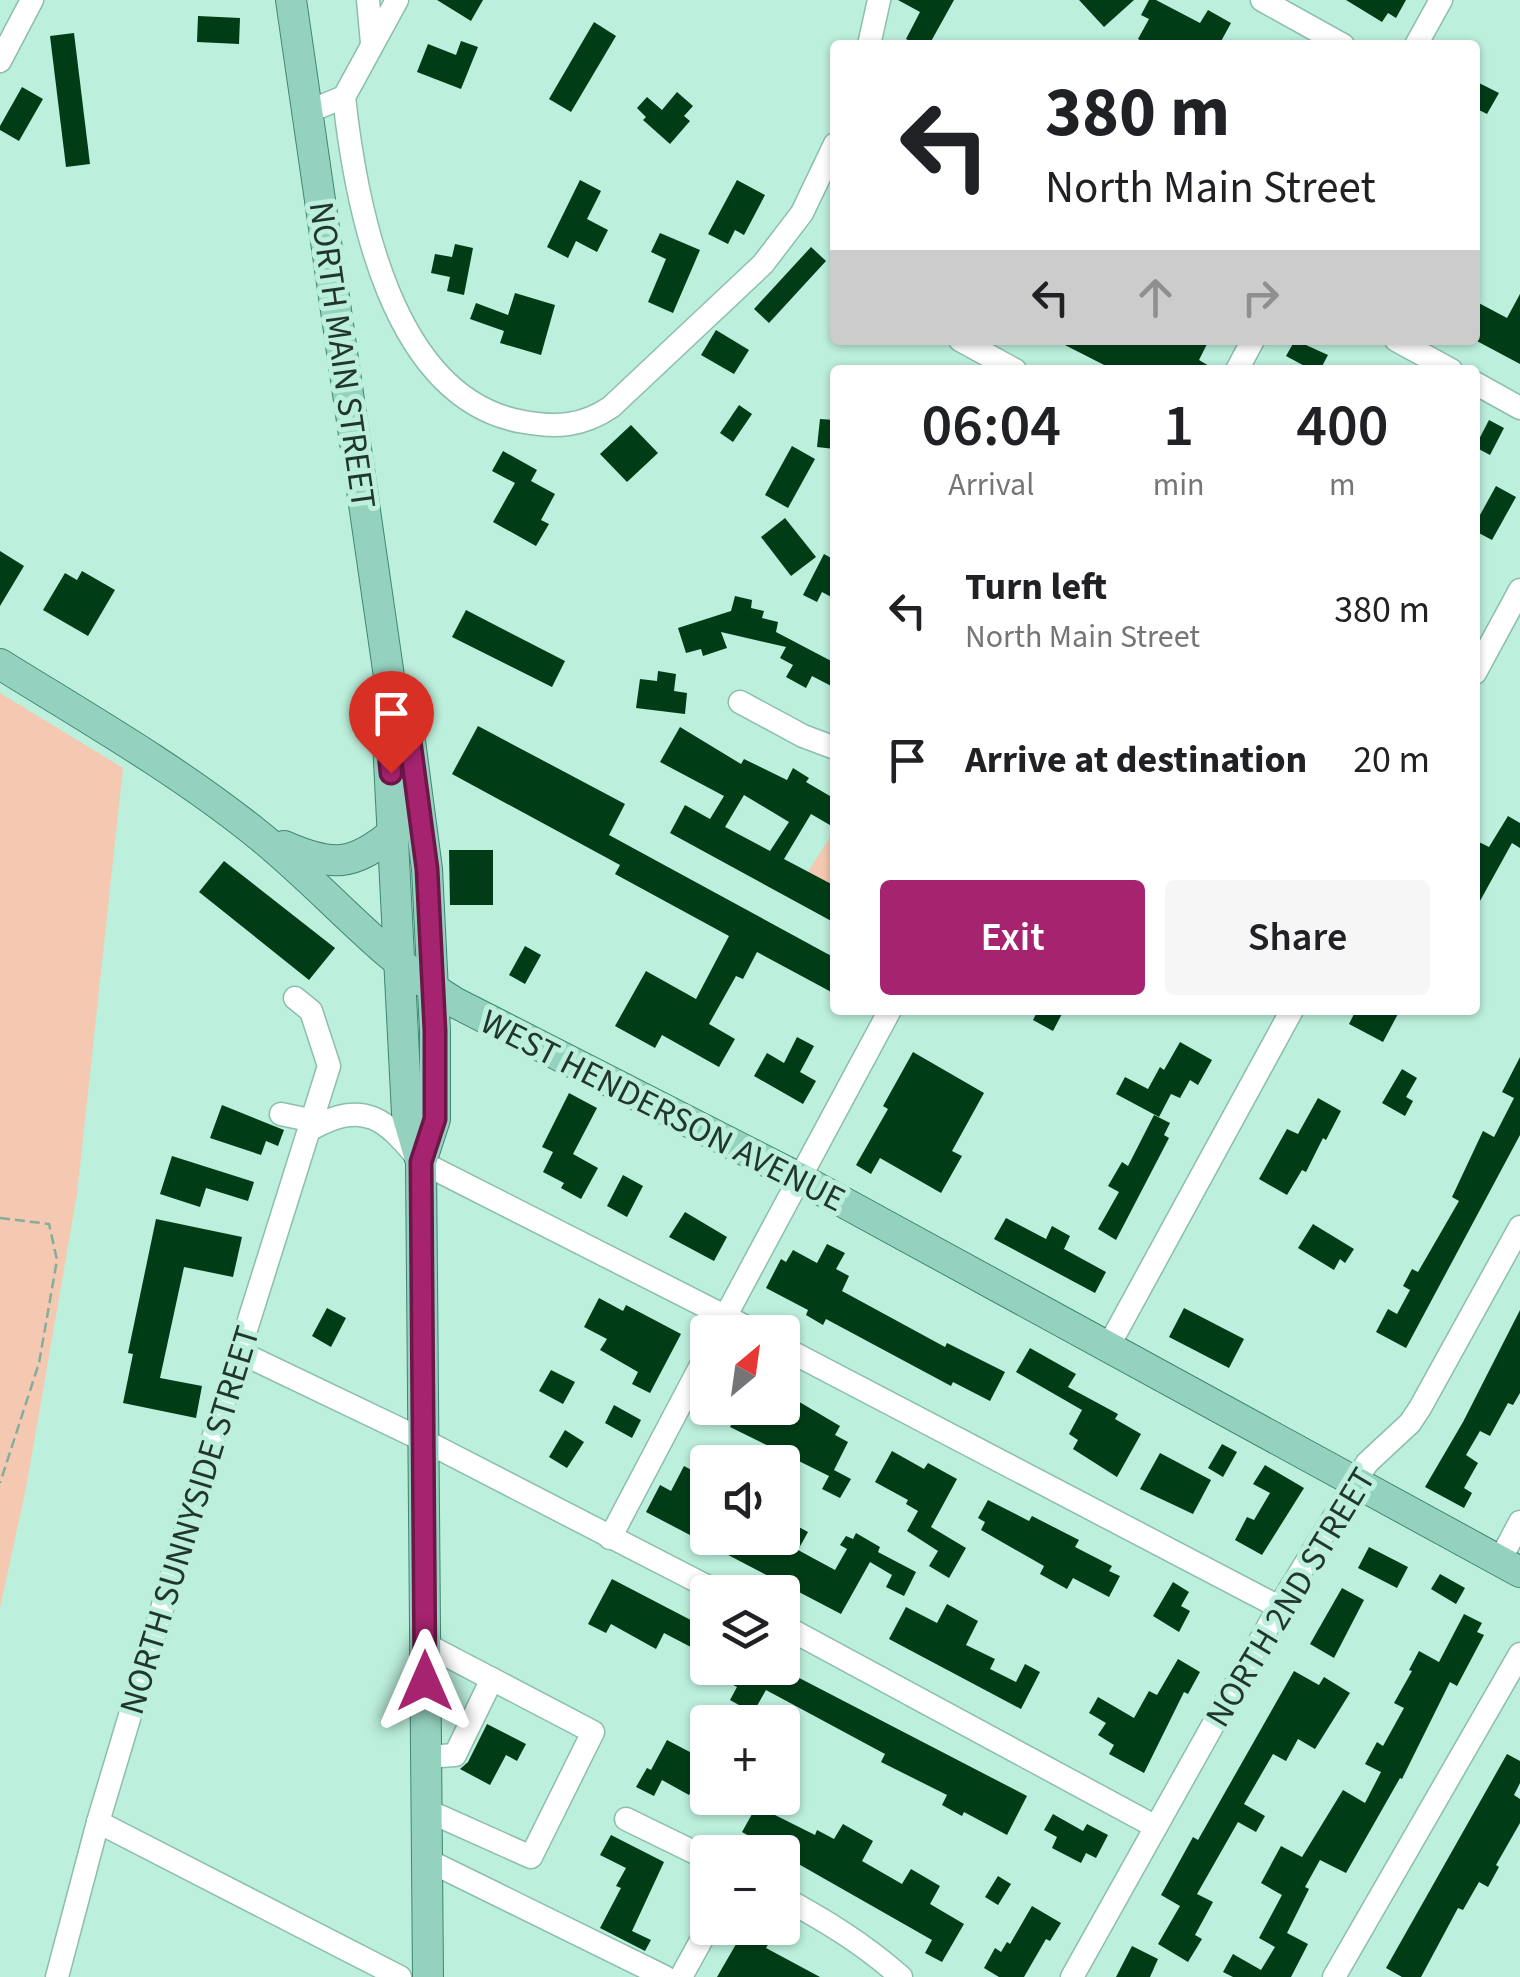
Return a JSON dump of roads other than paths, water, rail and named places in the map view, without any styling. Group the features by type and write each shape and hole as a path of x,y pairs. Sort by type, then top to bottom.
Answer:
{"main road":[{"name":"NORTH MAIN STREET","path":"290,0 394,711 388,742 407,1114 421,1162 428,1977"},
{"name":"WEST HENDERSON AVENUE","path":"0,664 150,756 258,834 402,968 432,989 799,1178 1510,1567"},
{"name":"NORTH MAIN STREET","path":"394,711 410,741 420,808 432,989 435,1119 421,1162"},
{"path":"258,834 324,862 343,862 359,857 394,832"}],"street":[{"path":"0,61 32,0"},
{"path":"368,0 372,43"},
{"path":"397,0 344,96 353,170 369,232 401,320 427,359 458,392 492,413 536,424 576,424 592,420 611,408 763,264 802,214 830,155"},
{"path":"860,0 867,40"},
{"path":"869,40 879,0"},
{"path":"1262,0 1334,40"},
{"path":"1419,40 1441,0"},
{"path":"308,112 344,96"},
{"path":"969,345 1006,365"},
{"path":"1405,345 1442,365"},
{"path":"1480,386 1520,408"},
{"path":"1480,664 1520,590"},
{"path":"740,702 830,746"},
{"name":"NORTH SUNNYSIDE STREET","path":"57,1977 98,1822 238,1352 329,1066 312,1011 295,998"},
{"path":"727,1315 887,1015"},
{"path":"1108,1348 1289,1015"},
{"path":"281,1114 312,1125 334,1116 378,1117 421,1162 704,1315"},
{"name":"NORTH 2ND STREET","path":"1072,1977 1279,1607 1367,1463 1410,1423 1420,1408 1520,1227"},
{"path":"238,1352 423,1440 690,1578"},
{"path":"800,1355 1279,1607"},
{"path":"610,1538 690,1386"},
{"path":"1510,1567 1520,1522"},
{"path":"800,1634 1156,1827"},
{"path":"425,1644 593,1732 530,1858 426,1810"},
{"path":"1334,1977 1520,1654"},
{"path":"426,1757 455,1755 492,1679"},
{"path":"626,1819 690,1849"},
{"path":"98,1822 400,1977"},
{"path":"427,1860 664,1977"},
{"path":"800,1907 836,1926 901,1977"},
{"path":"680,1977 698,1945"}]}
